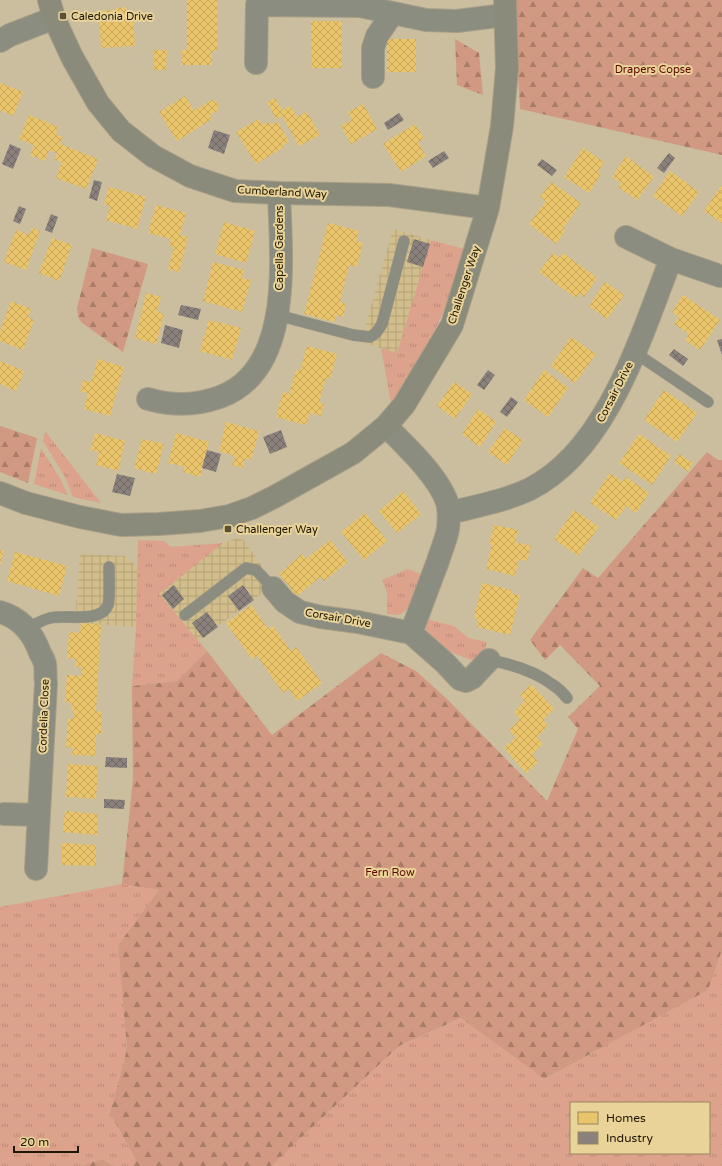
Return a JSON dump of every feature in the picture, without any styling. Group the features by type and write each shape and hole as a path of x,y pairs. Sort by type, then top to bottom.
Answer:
{"street":[{"path":"256,63 251,3 360,6 426,20 457,21 505,8"},
{"name":"Challenger Way","path":"0,493 26,503 80,517 121,525 200,521 229,516 252,508 276,496 353,453 386,426 404,404 452,325 488,208 503,111 507,68 505,8"},
{"path":"0,41 52,9"},
{"name":"Cumberland Way","path":"52,9 72,56 98,103 121,131 153,156 190,176 235,190 279,193 390,195 488,208"},
{"path":"374,77 372,48 377,36 392,14"},
{"name":"Capella Gardens","path":"148,399 166,404 186,404 210,401 229,394 253,375 266,355 277,315 281,278 279,193"},
{"path":"626,237 671,259 720,276"},
{"name":"Corsair Drive","path":"449,513 501,499 530,489 565,465 585,442 609,407 634,352 671,259"},
{"path":"386,426 408,447 436,482 447,501 449,513 448,529 411,633"},
{"name":"Corsair Drive","path":"273,588 285,602 300,612 411,633 445,663 460,679 466,681 472,678 489,660"},
{"name":"Cordelia Close","path":"0,612 8,614 20,621 27,628 36,642 44,664 46,683 36,869"},
{"path":"4,814 39,815"}],"lane":[{"path":"277,315 353,335 370,337 376,333 382,324 404,240"},
{"path":"634,352 708,402"},
{"path":"27,628 49,618 63,616 93,616 102,612 108,605 109,567"},
{"path":"185,615 246,568 256,570 273,588"},
{"path":"489,660 509,664 532,673 553,685 567,698"}],"shaded area":[{"path":"393,229 431,240 397,353 361,342"},
{"path":"241,537 268,574 269,588 198,641 159,594 223,543"},
{"path":"80,554 125,556 137,567 136,627 75,623"}],"green space":[{"name":"Drapers Copse","path":"514,0 722,0 722,155 520,109"},
{"path":"455,39 479,53 483,95 457,85"},
{"path":"431,240 465,249 455,284 438,324 416,365 391,404 381,348 397,353"},
{"path":"92,248 148,264 123,352 82,323 78,317 77,308"},
{"path":"0,426 37,438 28,483 0,472"},
{"path":"45,431 101,503 73,497 65,477 43,441"},
{"path":"41,448 61,480 68,495 34,484"},
{"name":"Fern Row","path":"707,452 718,460 722,460 722,950 708,990 544,1079 461,1018 399,1046 271,1166 133,1166 136,1160 110,1113 127,1049 118,945 159,890 122,884 133,779 132,686 177,681 207,651 272,735 381,653 416,671 447,699 547,801 578,729 568,717 600,686 560,645 545,660 530,640 583,568 598,578"},
{"path":"138,540 164,541 171,547 223,543 159,594 207,651 177,681 132,686 136,627"},
{"path":"408,569 422,575 414,598 403,613 397,615 387,614 387,593 382,580"},
{"path":"426,619 454,626 468,638 487,642 484,653 480,659 471,660 453,653 432,641 426,629"},
{"path":"122,884 159,890 118,945 127,1049 110,1113 136,1160 133,1166 113,1166 102,1159 80,1166 0,1166 0,907"},
{"path":"722,950 722,1166 271,1166 399,1046 462,1018 544,1079 708,990"},
{"path":"102,1159 113,1166 80,1166"}],"building: Homes":[{"path":"187,0 218,0 218,50 212,51 212,65 181,65 182,50 187,50"},
{"path":"126,7 127,16 133,16 135,46 101,48 99,11 116,10 116,8"},
{"path":"311,21 342,21 342,68 312,68"},
{"path":"387,39 416,39 416,72 387,72"},
{"path":"154,50 167,50 166,70 154,70"},
{"path":"0,83 23,92 13,116 0,110"},
{"path":"185,96 194,111 211,100 216,101 219,105 217,111 210,115 212,119 177,141 159,112"},
{"path":"275,98 282,110 290,106 297,117 307,112 320,135 299,146 282,116 276,119 267,102"},
{"path":"363,104 377,129 351,144 341,126 352,120 348,112"},
{"path":"29,115 58,127 56,134 63,137 60,144 98,159 86,189 56,178 62,162 55,160 57,153 49,150 45,161 30,155 34,145 19,139"},
{"path":"259,119 262,125 269,122 271,125 277,121 289,141 283,145 284,147 256,164 236,132"},
{"path":"415,124 424,138 418,142 426,156 401,172 383,144"},
{"path":"583,148 604,162 598,172 601,174 589,193 564,177"},
{"path":"626,156 654,177 637,200 618,187 621,183 612,177"},
{"path":"670,171 699,192 682,216 653,196"},
{"path":"551,182 581,203 563,229 565,231 556,244 529,224 546,201 540,197"},
{"path":"721,186 722,187 722,223 704,211"},
{"path":"109,187 146,197 137,229 106,220 110,206 104,204"},
{"path":"156,205 186,213 180,235 188,237 179,272 168,269 174,247 169,246 171,239 148,233"},
{"path":"224,222 255,231 246,263 215,254"},
{"path":"328,223 359,231 356,241 363,243 357,267 349,265 340,302 346,304 343,317 336,315 334,322 304,314"},
{"path":"32,228 40,231 26,270 4,262 16,230 29,235"},
{"path":"52,238 72,245 59,281 39,273"},
{"path":"553,253 560,258 563,253 597,278 584,297 580,293 576,298 539,272"},
{"path":"213,262 244,270 242,278 251,280 242,312 203,301"},
{"path":"605,282 624,295 607,319 589,306"},
{"path":"146,293 161,297 157,312 164,314 156,344 135,338"},
{"path":"683,295 720,320 700,350 685,340 689,334 674,324 679,317 672,312"},
{"path":"11,301 31,309 28,317 34,320 23,350 0,341 0,331"},
{"path":"209,320 241,328 232,360 200,351"},
{"path":"571,337 596,354 575,383 551,366"},
{"path":"307,346 337,354 330,379 326,378 319,403 324,404 321,416 310,413 306,425 276,417 283,392 289,394 296,370 300,371"},
{"path":"98,359 124,367 110,416 84,409 88,393 80,391 83,380 91,382"},
{"path":"0,361 24,371 16,391 0,384"},
{"path":"544,370 568,388 548,417 524,400"},
{"path":"454,382 472,394 455,419 437,406"},
{"path":"664,390 697,413 677,442 644,420"},
{"path":"478,409 496,422 480,447 462,434"},
{"path":"226,422 259,431 251,460 245,458 243,468 232,465 235,456 219,451"},
{"path":"505,428 523,440 507,465 488,452"},
{"path":"95,433 125,441 118,471 96,465 99,452 90,450"},
{"path":"176,433 209,442 200,477 183,472 185,467 168,463"},
{"path":"639,434 671,456 652,485 619,463"},
{"path":"142,439 164,444 156,474 134,468"},
{"path":"679,454 693,463 688,472 674,462"},
{"path":"610,473 623,482 626,477 649,493 636,513 626,506 616,520 590,503"},
{"path":"403,491 421,514 397,533 379,511"},
{"path":"574,510 599,527 578,556 554,539"},
{"path":"365,513 387,541 364,560 341,532"},
{"path":"494,525 518,530 515,542 531,546 527,561 519,559 515,576 486,569 492,544 489,544"},
{"path":"330,540 348,562 324,581 320,577 297,596 279,574 302,554 306,559"},
{"path":"0,550 4,551 0,565"},
{"path":"15,552 67,566 59,596 7,581"},
{"path":"482,583 511,590 511,593 520,595 510,635 477,627 478,619 474,618"},
{"path":"251,605 268,629 273,626 291,651 296,647 322,683 297,701 289,689 283,693 257,656 252,659 226,623"},
{"path":"81,623 101,625 96,711 102,712 101,734 96,734 95,756 72,755 73,748 66,747 68,719 73,719 74,710 71,710 72,703 65,702 67,675 81,676 81,667 75,667 76,659 67,658 69,632 80,633"},
{"path":"531,684 554,709 543,720 548,726 537,737 543,744 532,754 538,762 526,773 504,748 516,737 509,730 520,719 514,712 525,701 520,695"},
{"path":"68,764 98,766 96,799 66,797"},
{"path":"65,811 98,814 97,835 63,832"},
{"path":"62,843 96,845 96,866 62,865"}],"building: Industry":[{"path":"399,113 404,120 388,130 384,123"},
{"path":"214,130 230,135 224,154 208,148"},
{"path":"10,144 21,149 13,169 2,164"},
{"path":"444,151 449,158 433,168 428,161"},
{"path":"669,153 675,158 664,173 657,168"},
{"path":"542,159 557,170 552,176 537,165"},
{"path":"94,180 102,182 97,201 89,198"},
{"path":"19,206 26,209 20,224 13,221"},
{"path":"51,214 58,217 52,233 45,230"},
{"path":"414,239 430,244 423,267 407,262"},
{"path":"181,305 201,309 198,320 178,315"},
{"path":"165,325 183,330 179,348 161,343"},
{"path":"722,339 722,355 717,340"},
{"path":"674,349 688,359 683,366 669,355"},
{"path":"488,370 495,375 484,390 477,385"},
{"path":"511,397 518,402 507,417 500,412"},
{"path":"281,430 287,447 270,454 263,437"},
{"path":"207,450 221,454 216,472 202,468"},
{"path":"117,474 135,478 130,496 112,492"},
{"path":"174,585 184,599 173,609 162,595"},
{"path":"243,585 254,600 239,611 228,596"},
{"path":"207,612 218,627 203,638 192,623"},
{"path":"106,757 127,758 127,768 105,767"},
{"path":"104,799 125,800 124,809 104,808"}],"place":[{"name":"Caledonia Drive","path":"63,16"},
{"name":"Challenger Way","path":"228,529"}]}
